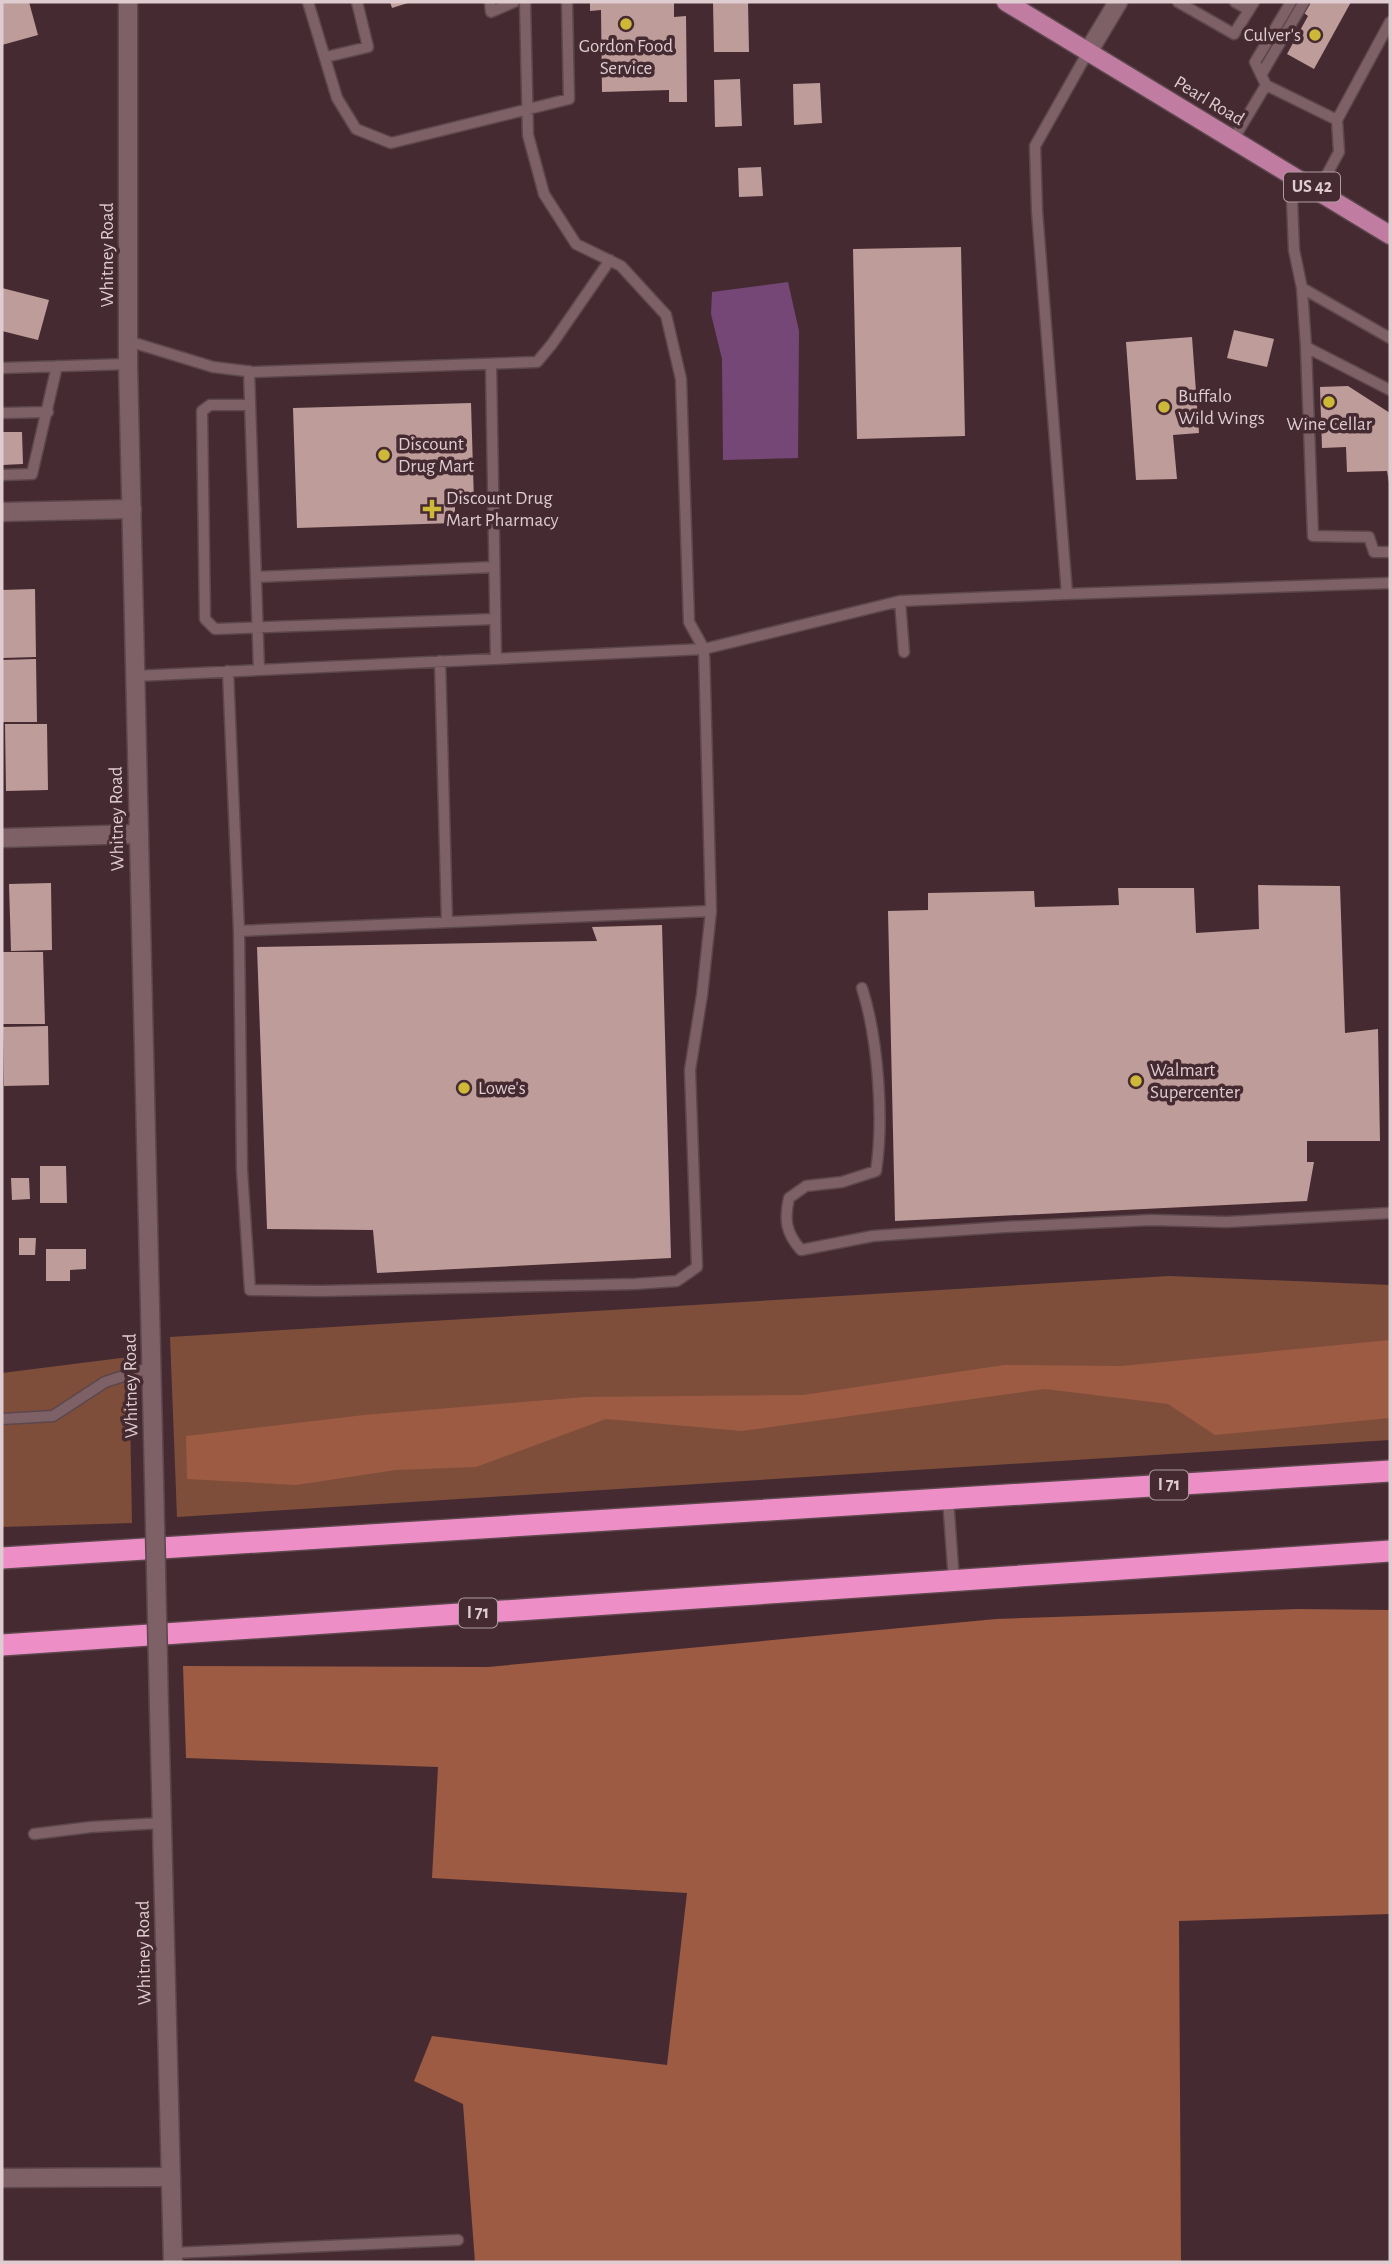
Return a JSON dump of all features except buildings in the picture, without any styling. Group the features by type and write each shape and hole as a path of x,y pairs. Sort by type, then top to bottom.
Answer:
{"highway":[{"name":"I 71","path":"2,1558 1390,1471"},
{"name":"I 71","path":"2,1645 1390,1551"}],"main road":[{"name":"Pearl Road","path":"1006,2 1390,235"}],"street":[{"name":"Whitney Road","path":"128,2 128,364 173,2258"},
{"path":"1088,52 1118,2"},
{"path":"2,512 131,509"},
{"path":"2,838 139,834"},
{"path":"2,2178 171,2177"}],"lane":[{"path":"308,2 337,98 356,129 391,143 569,99 567,2"},
{"path":"326,57 368,47 357,2"},
{"path":"490,2 491,12 514,2"},
{"path":"228,671 239,931 242,1170 250,1290 594,1286 677,1281 697,1266 690,1070 711,911 704,649 689,622 681,379 666,314 621,266 576,244 544,194 528,135 525,2"},
{"path":"1178,2 1234,34 1251,6 1235,2"},
{"path":"1291,2 1255,62 1264,80 1338,120"},
{"path":"1233,140 1304,2"},
{"path":"1318,191 1339,152 1338,120 1390,22"},
{"path":"1067,594 1037,211 1035,146 1088,52"},
{"path":"1291,175 1294,250 1302,288 1306,347 1313,536 1370,537 1374,552 1390,552"},
{"path":"128,341 213,367 249,371 537,362 610,260"},
{"path":"1302,288 1390,338"},
{"path":"1306,347 1390,390"},
{"path":"2,368 128,364"},
{"path":"491,365 496,659"},
{"path":"2,475 32,474 57,366"},
{"path":"249,371 259,670"},
{"path":"250,405 209,405 202,411 205,619 215,629 495,619"},
{"path":"2,414 48,412"},
{"path":"257,577 494,567"},
{"path":"135,676 704,649 900,601 1390,583"},
{"path":"900,601 904,652"},
{"path":"440,661 447,922"},
{"path":"239,931 711,911"},
{"path":"862,988 872,1019 881,1142 876,1171 842,1182 806,1186 789,1198 785,1217 790,1237 800,1250 873,1236 1005,1227 1151,1220 1227,1222 1390,1213"},
{"path":"2,1419 53,1416 105,1382 152,1367"},
{"path":"948,1499 954,1581"},
{"path":"34,1834 162,1823"},
{"path":"173,2258 458,2240"}],"shaded area":[{"path":"788,282 799,331 798,458 723,460 722,359 711,314 712,292"},
{"path":"1169,1276 1390,1285 1390,1440 177,1517 170,1337"},
{"path":"1390,1340 1390,1418 1215,1435 1168,1404 1045,1389 742,1431 606,1419 476,1467 396,1470 296,1485 187,1479 186,1436 364,1415 584,1397 803,1395 1004,1365 1121,1366"},
{"path":"129,1357 132,1523 2,1527 2,1373"},
{"path":"1298,1609 1390,1610 1390,1914 1179,1921 1181,2262 475,2262 463,2104 414,2081 432,2036 667,2065 687,1893 432,1878 438,1767 186,1758 183,1666 488,1667 996,1619"}],"place":[{"name":"Gordon Food Service","path":"626,24"},
{"name":"Culver's","path":"1315,35"},
{"name":"Wine Cellar","path":"1329,402"},
{"name":"Buffalo Wild Wings","path":"1164,407"},
{"name":"Discount Drug Mart","path":"384,455"},
{"name":"Discount Drug Mart Pharmacy","path":"432,509"},
{"name":"Walmart Supercenter","path":"1136,1081"},
{"name":"Lowe's","path":"464,1088"}]}
